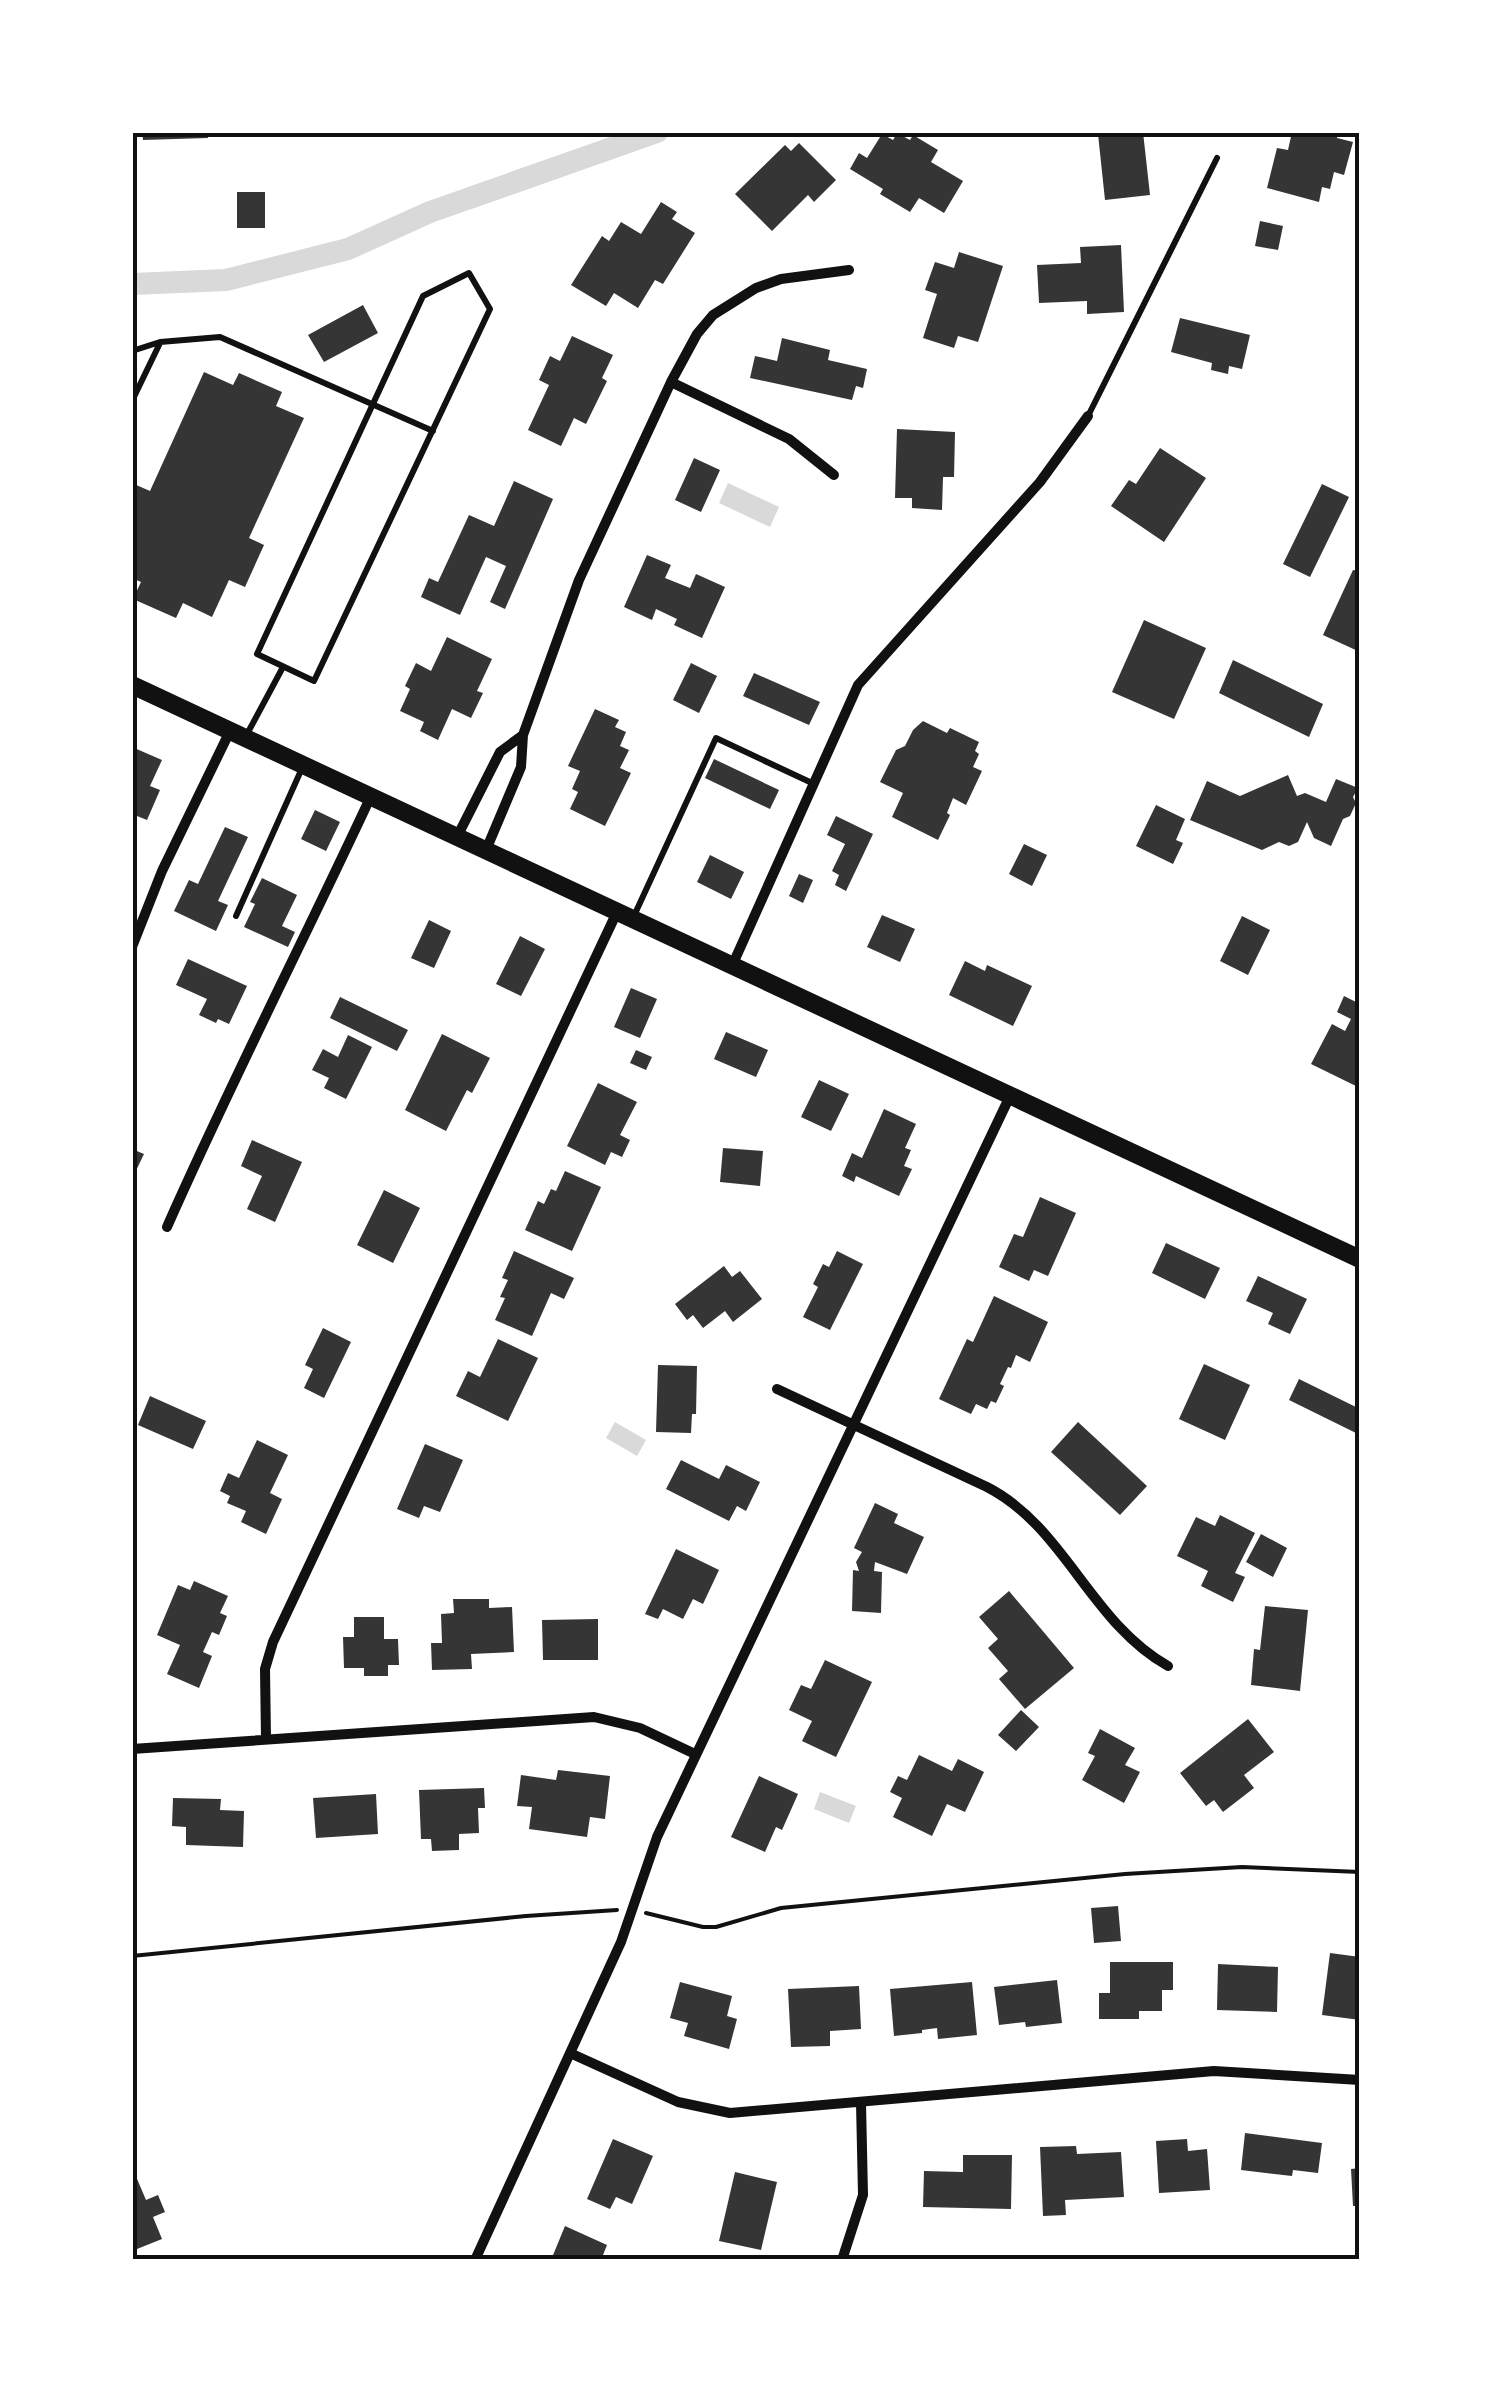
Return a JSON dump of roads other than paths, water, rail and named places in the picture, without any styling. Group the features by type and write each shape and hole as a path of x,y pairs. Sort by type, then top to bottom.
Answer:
{"main road":[{"path":"132,685 1360,1259"}],"street":[{"path":"486,850 521,767 523,734 578,580 697,334 733,300 781,278 848,270"},
{"path":"671,382 789,438 834,475"},
{"path":"732,966 858,686 1040,482 1088,416"},
{"path":"132,947 162,871 238,734"},
{"path":"457,837 500,752 523,734"},
{"path":"168,1227 207,1136 236,1084 371,796"},
{"path":"266,1739 264,1669 273,1642 625,915"},
{"path":"475,2260 632,1911 657,1837 1010,1096"},
{"path":"777,1389 987,1487 1017,1505 1119,1630 1142,1652 1168,1666"},
{"path":"132,1749 594,1717 640,1728 696,1754"},
{"path":"570,2053 678,2102 712,2112 748,2113 1214,2072 1360,2080"},
{"path":"842,2260 863,2194 861,2103"}],"lane":[{"path":"1088,416 1218,158"},
{"path":"469,273 490,309 314,681 257,654 374,403 423,296 469,273"},
{"path":"132,351 160,342 220,337 433,431"},
{"path":"132,401 160,342"},
{"path":"238,734 283,667"},
{"path":"625,915 716,738 812,783"},
{"path":"236,916 303,764"}],"waterway":[{"path":"132,284 226,280 348,249 430,212 657,132"}]}
